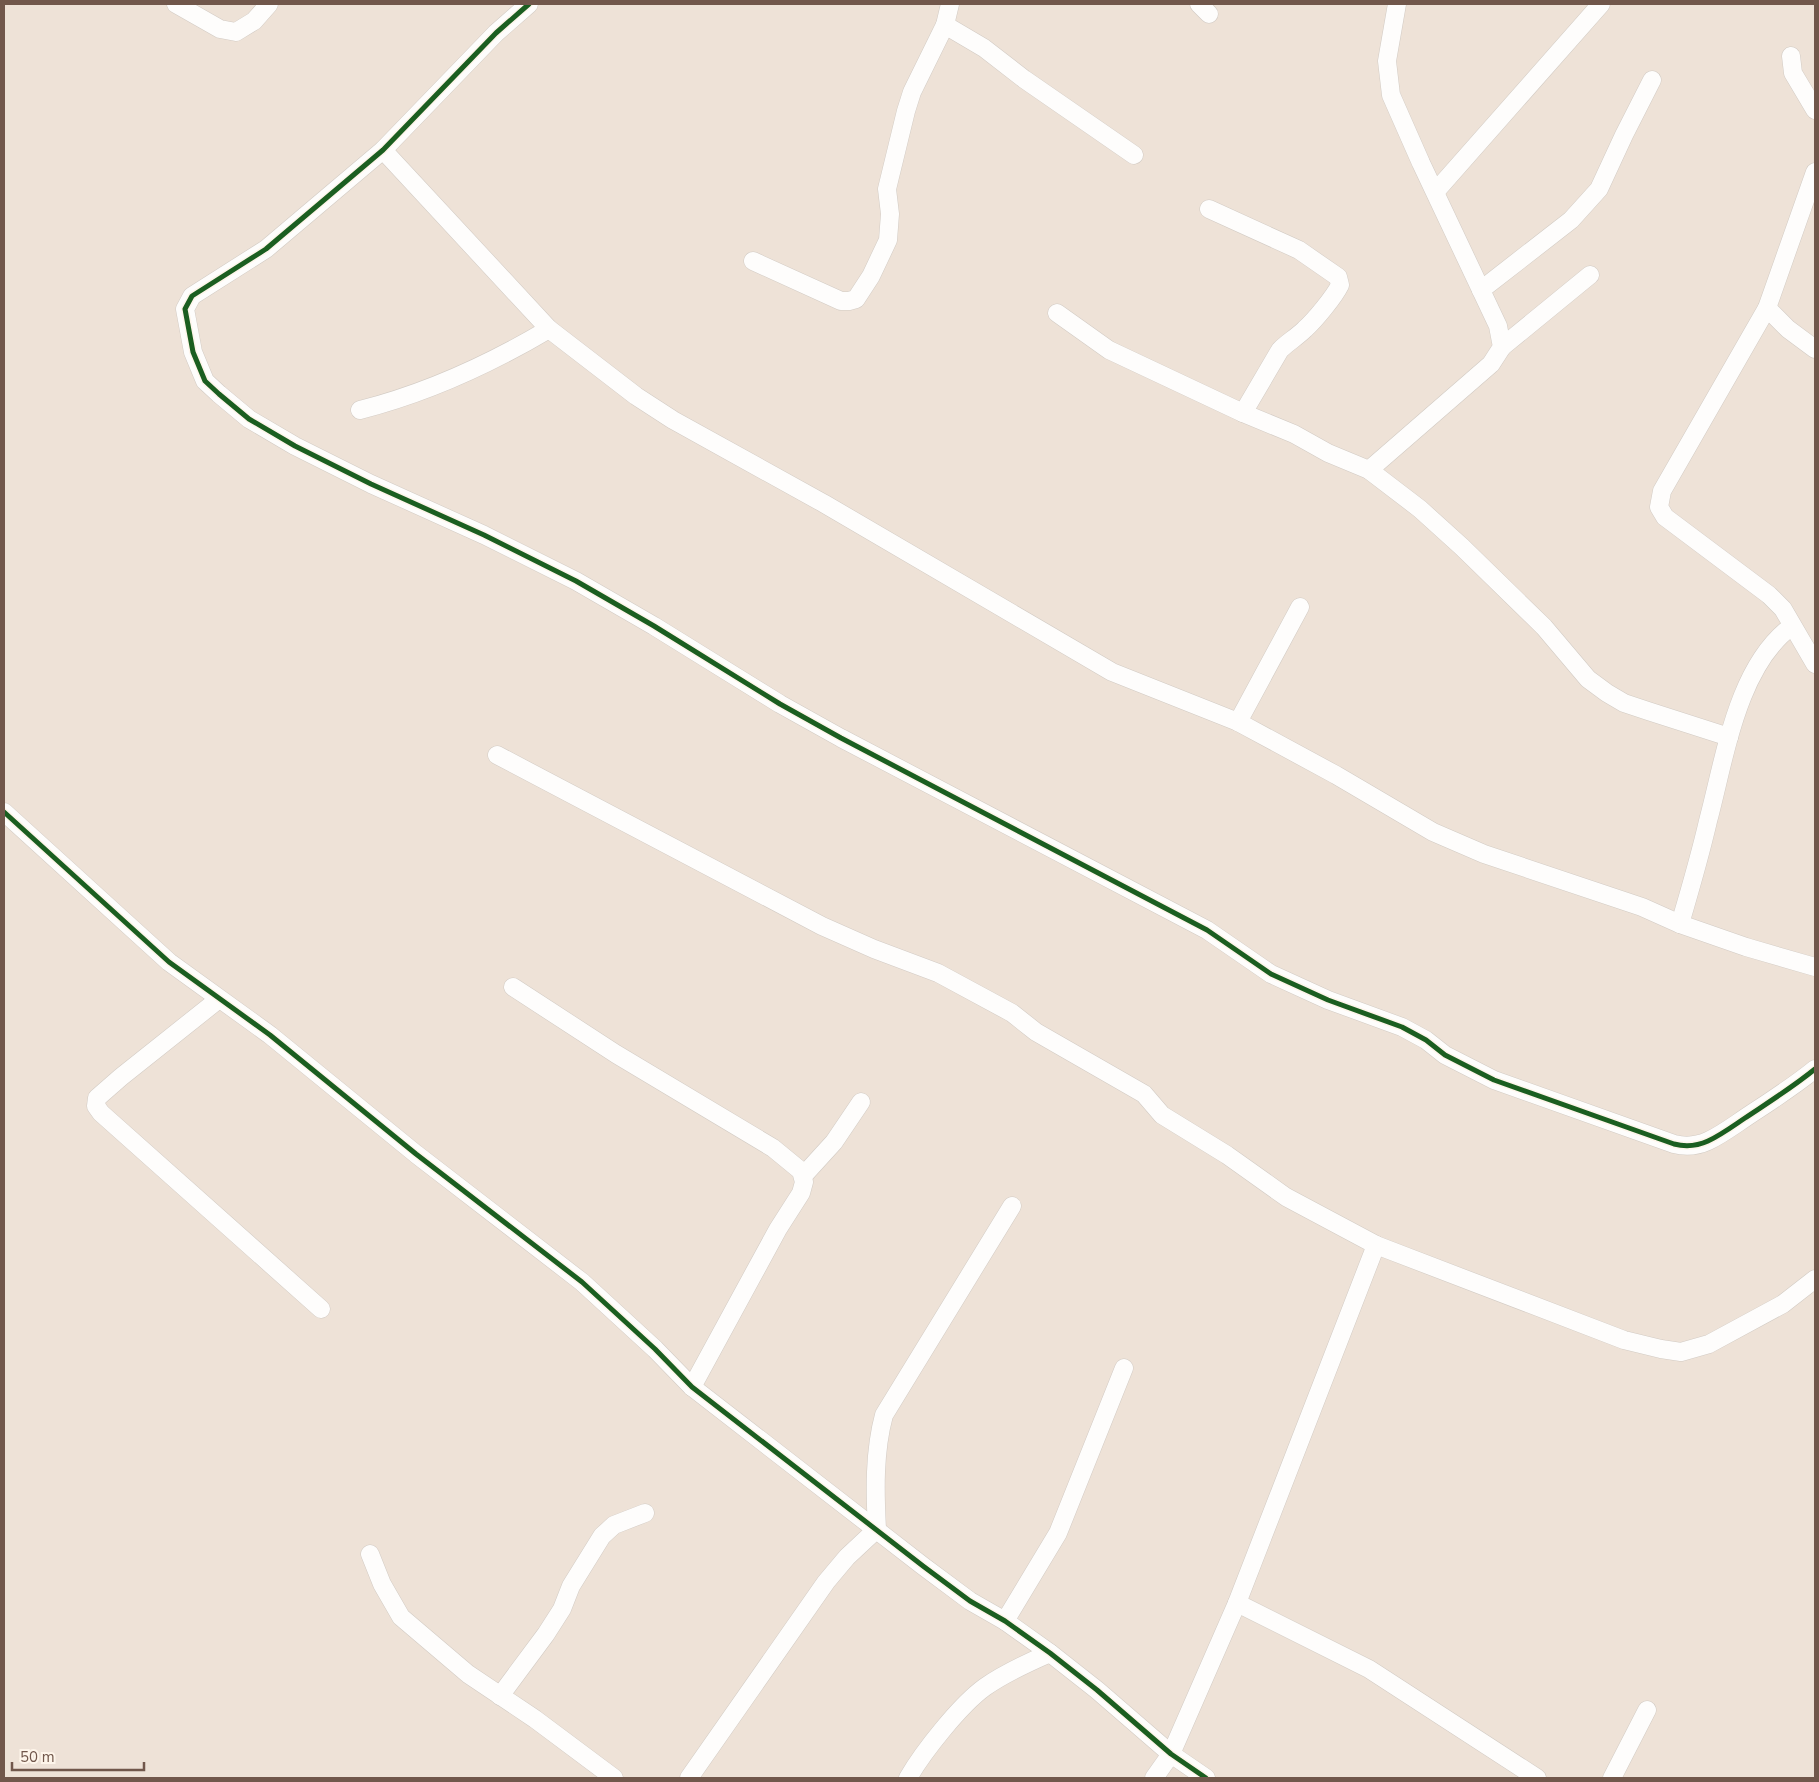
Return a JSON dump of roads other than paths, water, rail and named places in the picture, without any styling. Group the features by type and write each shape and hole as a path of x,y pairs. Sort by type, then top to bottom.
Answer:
{"street":[{"path":"176,4 220,29 236,32 254,20 268,4"},
{"path":"529,4 496,32 383,150 266,249 192,296 185,309 193,352 206,381 249,419 295,446 371,484 484,535 576,581 654,626 780,704 1206,930 1271,974 1328,1000 1402,1027 1426,1040 1445,1055 1494,1080 1674,1144 1693,1146 1708,1142 1800,1082 1815,1069"},
{"path":"753,261 841,301 856,299 871,276 888,240 890,214 887,189 906,110 912,92 945,25 950,4"},
{"path":"1397,4 1387,61 1391,95 1498,326 1502,347"},
{"path":"1436,191 1601,4"},
{"path":"945,25 984,48 1024,79 1134,156"},
{"path":"1790,56 1793,73 1815,110"},
{"path":"1481,290 1570,220 1599,189 1652,80"},
{"path":"383,150 549,329 636,396 673,420 823,504 1112,672 1238,722 1432,832 1484,854 1642,907 1680,924 1746,947 1815,967"},
{"path":"1815,172 1767,308 1662,491 1659,507 1665,518 1769,595 1783,609 1815,664"},
{"path":"1209,209 1299,250 1338,277 1340,285 1336,293 1305,330 1288,341 1280,350 1243,413"},
{"path":"1369,470 1491,364 1502,347 1590,275"},
{"path":"1767,308 1788,329 1815,349"},
{"path":"1057,313 1109,350 1243,413 1294,434 1328,453 1369,470 1420,509 1462,547 1544,628 1588,678 1607,693 1648,711 1729,737"},
{"path":"360,410 394,402 461,374 514,350 549,329"},
{"path":"1238,722 1300,607"},
{"path":"1680,924 1729,737 1748,682 1760,661 1783,633 1792,626"},
{"path":"498,755 822,926 874,949 938,973 1012,1013 1036,1032 1144,1094 1162,1115 1227,1155 1286,1197 1376,1245 1624,1340 1681,1352 1709,1344 1783,1304 1815,1279"},
{"path":"4,812 169,962 270,1035 416,1154 582,1282 655,1349 692,1387 877,1529 922,1566 1050,1653 1097,1690 1171,1754 1206,1778"},
{"path":"513,987 616,1054 773,1148 802,1171 804,1182 801,1193 773,1238 692,1387"},
{"path":"218,999 97,1098 96,1106 108,1120 321,1310"},
{"path":"803,1176 834,1142 861,1102"},
{"path":"689,1778 826,1582 847,1557 877,1529 878,1457 880,1430 884,1415 1012,1206"},
{"path":"1154,1778 1171,1754 1237,1603 1376,1245"},
{"path":"1005,1621 1058,1533 1124,1368"},
{"path":"500,1696 562,1609 571,1586 602,1536 614,1525 645,1513"},
{"path":"370,1554 382,1584 401,1617 468,1674 614,1778"},
{"path":"1237,1603 1369,1669 1537,1778"},
{"path":"908,1778 918,1762 962,1708 983,1688 1012,1670 1050,1653"},
{"path":"1612,1778 1647,1710"}]}
